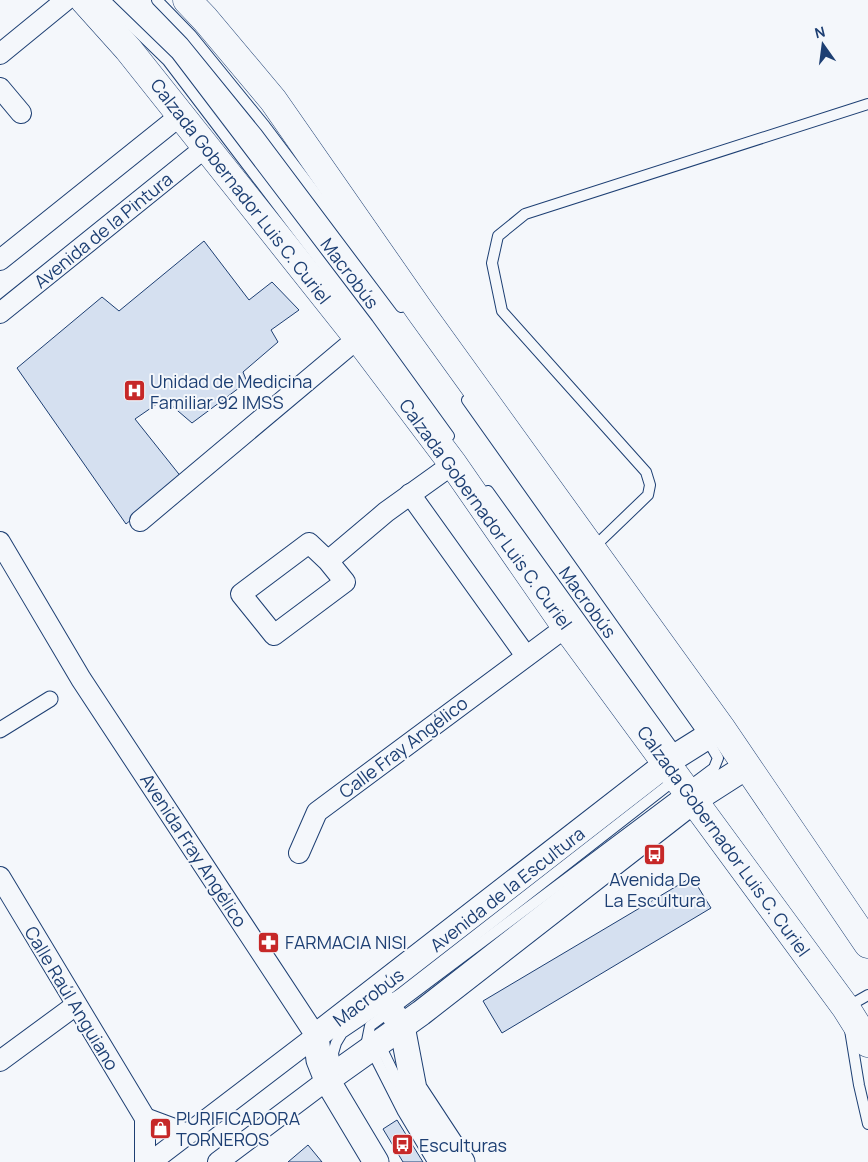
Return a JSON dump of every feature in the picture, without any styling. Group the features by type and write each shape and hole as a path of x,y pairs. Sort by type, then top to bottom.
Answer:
{"main road":[{"name":"Calzada Gobernador Luis C. Curiel","path":"84,0 128,49 182,115 358,338 454,454 566,627 857,1001 868,1043"},
{"path":"187,0 274,100 420,311 592,548 714,732 746,767 868,944"}],"street":[{"path":"0,54 66,0"},
{"path":"0,88 21,113"},
{"path":"0,260 182,115"},
{"name":"Avenida de la Pintura","path":"0,313 206,147"},
{"path":"140,521 358,338"},
{"path":"328,561 410,494 454,454"},
{"path":"410,494 526,656"},
{"name":"Avenida Fray Angélico","path":"0,542 81,679 316,1036 319,1060 331,1077 376,1162"},
{"path":"309,543 328,561 345,582 274,635 241,594 309,543"},
{"name":"Calle Fray Angélico","path":"299,853 317,812 566,627"},
{"path":"0,730 50,699"},
{"name":"Avenida de la Escultura","path":"390,1006 421,1013 681,775 714,732"},
{"name":"Avenida de la Escultura","path":"151,1162 316,1036 390,1006 681,775 746,767"},
{"name":"Calle Raúl Anguiano","path":"0,876 145,1118"},
{"path":"0,1061 76,1005"},
{"path":"390,1006 414,1089 462,1162"},
{"name":"Avenida de la Escultura","path":"218,1162 375,1046 390,1006"},
{"path":"145,1162 145,1118 188,1134"}],"lane":[{"name":"Macrobús","path":"105,0 168,61 368,324 454,454"},
{"name":"Macrobús","path":"157,0 191,35 265,126 410,320"},
{"path":"592,548 648,495 650,485 646,472 502,311 492,263 498,236 526,214 868,104"},
{"name":"Macrobús","path":"462,392 714,732 718,758 714,768 681,775 483,484"},
{"path":"857,1001 859,1085 868,1124"},
{"name":"Macrobús","path":"386,1162 342,1089 331,1077 333,1053 342,1033 390,1006"},
{"path":"375,1046 403,1112 432,1162"},
{"path":"375,1046 444,1162"}],"building":[{"name":"Unidad de Medicina Familiar 92 IMSS","path":"204,241 249,300 272,282 299,310 271,330 278,342 243,372 247,382 192,423 164,399 135,419 182,478 126,524 17,368 102,297 119,311"},
{"path":"692,877 711,908 502,1033 483,1001"},
{"name":"Esculturas","path":"397,1120 423,1162 403,1162 383,1129"},
{"path":"308,1145 322,1162 288,1162"}],"place":[{"name":"Unidad de Medicina Familiar 92 IMSS","path":"134,391"},
{"name":"Avenida De La Escultura","path":"655,854"},
{"name":"FARMACIA NISI","path":"269,942"},
{"name":"PURIFICADORA TORNEROS","path":"160,1128"},
{"name":"Esculturas","path":"403,1145"}]}
